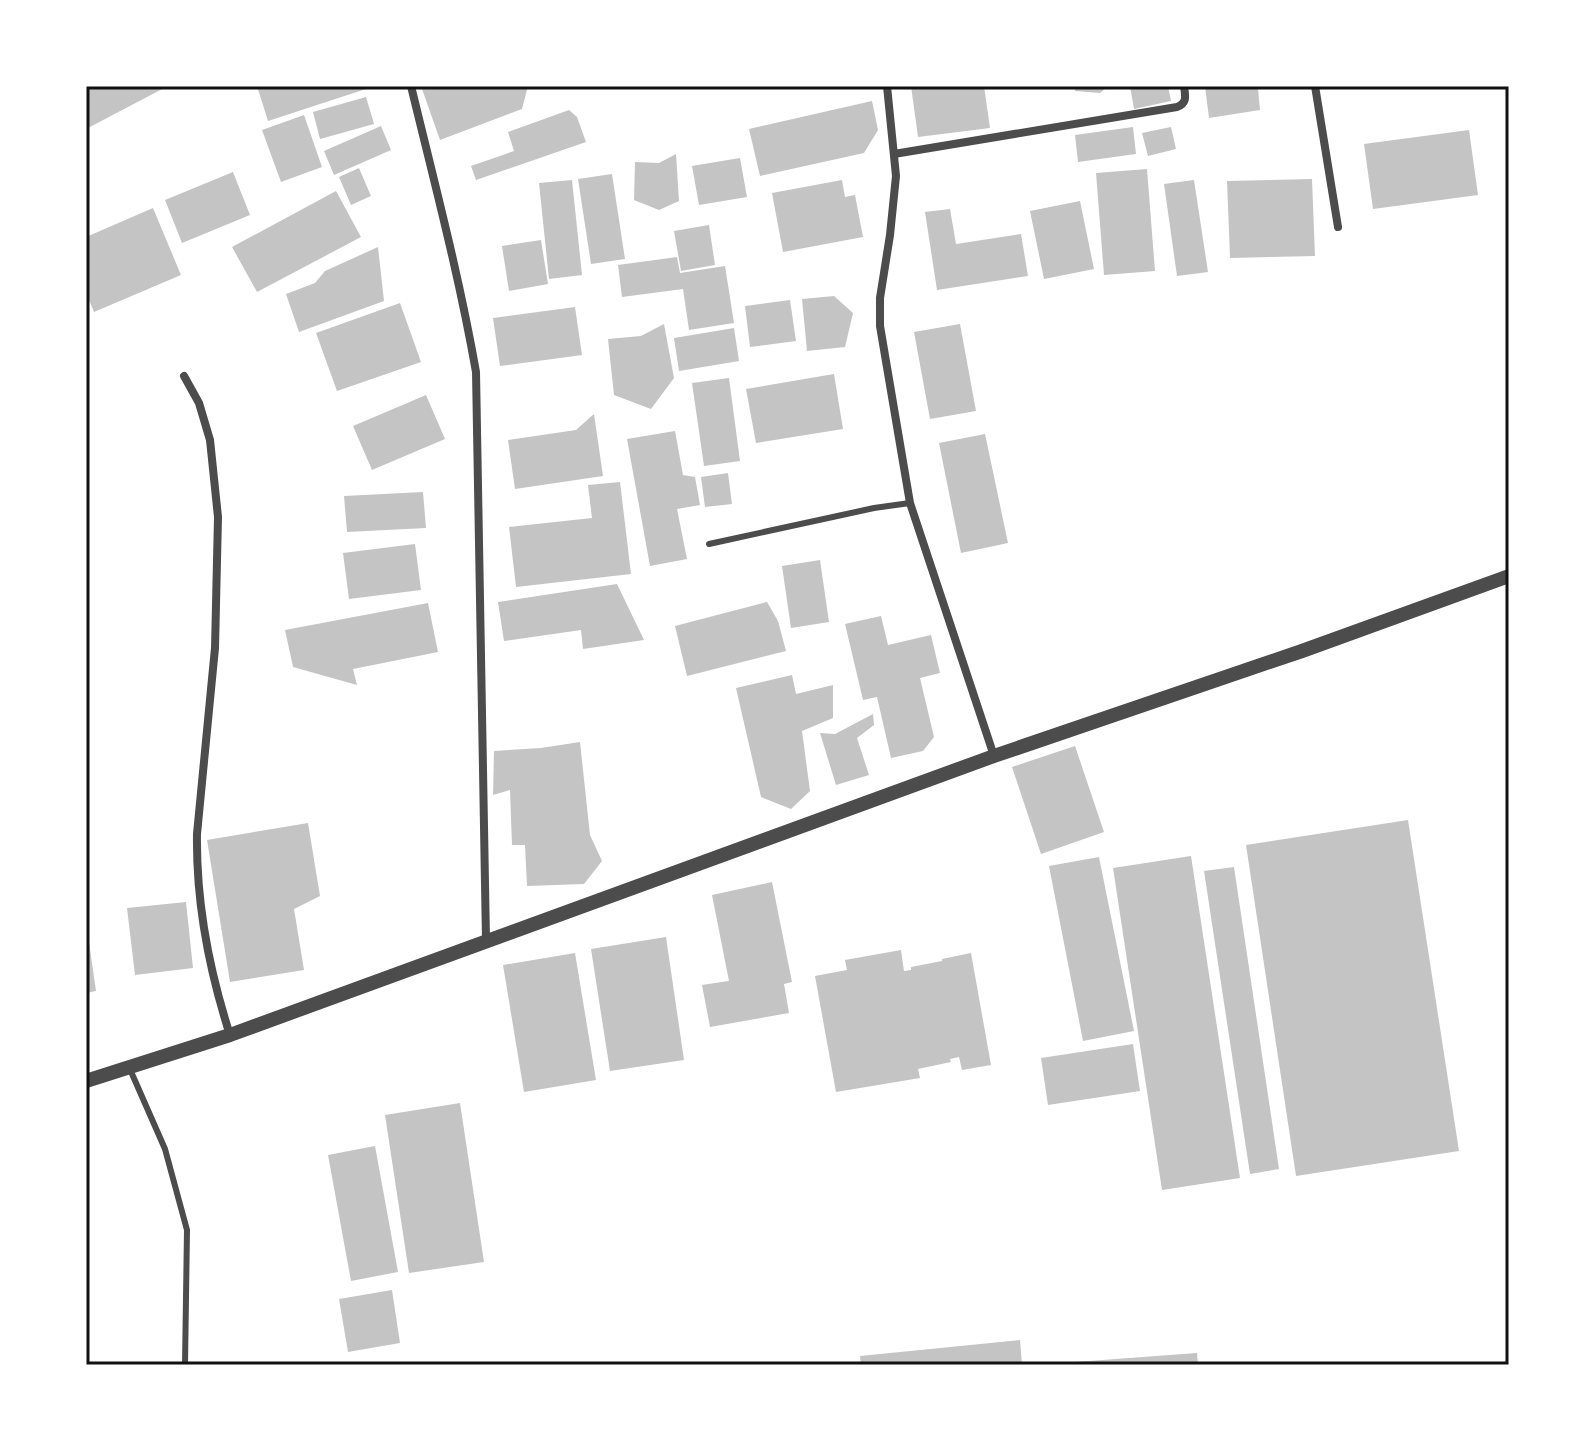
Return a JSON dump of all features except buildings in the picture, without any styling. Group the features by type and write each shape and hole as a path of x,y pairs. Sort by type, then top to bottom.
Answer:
{"street":[{"path":"411,86 466,315 476,372 486,940"},
{"path":"887,86 896,176 880,298 880,326 910,503 994,756"},
{"path":"894,154 1177,107 1184,104 1184,86"},
{"path":"1315,86 1338,227"},
{"path":"184,376 199,403 210,440 218,517 215,648 197,859 208,950 216,991 230,1035"},
{"path":"86,1081 230,1035 994,756 1302,651 1509,576"}],"lane":[{"path":"709,544 910,503"},
{"path":"129,1067 165,1149 187,1230 185,1365"}]}
